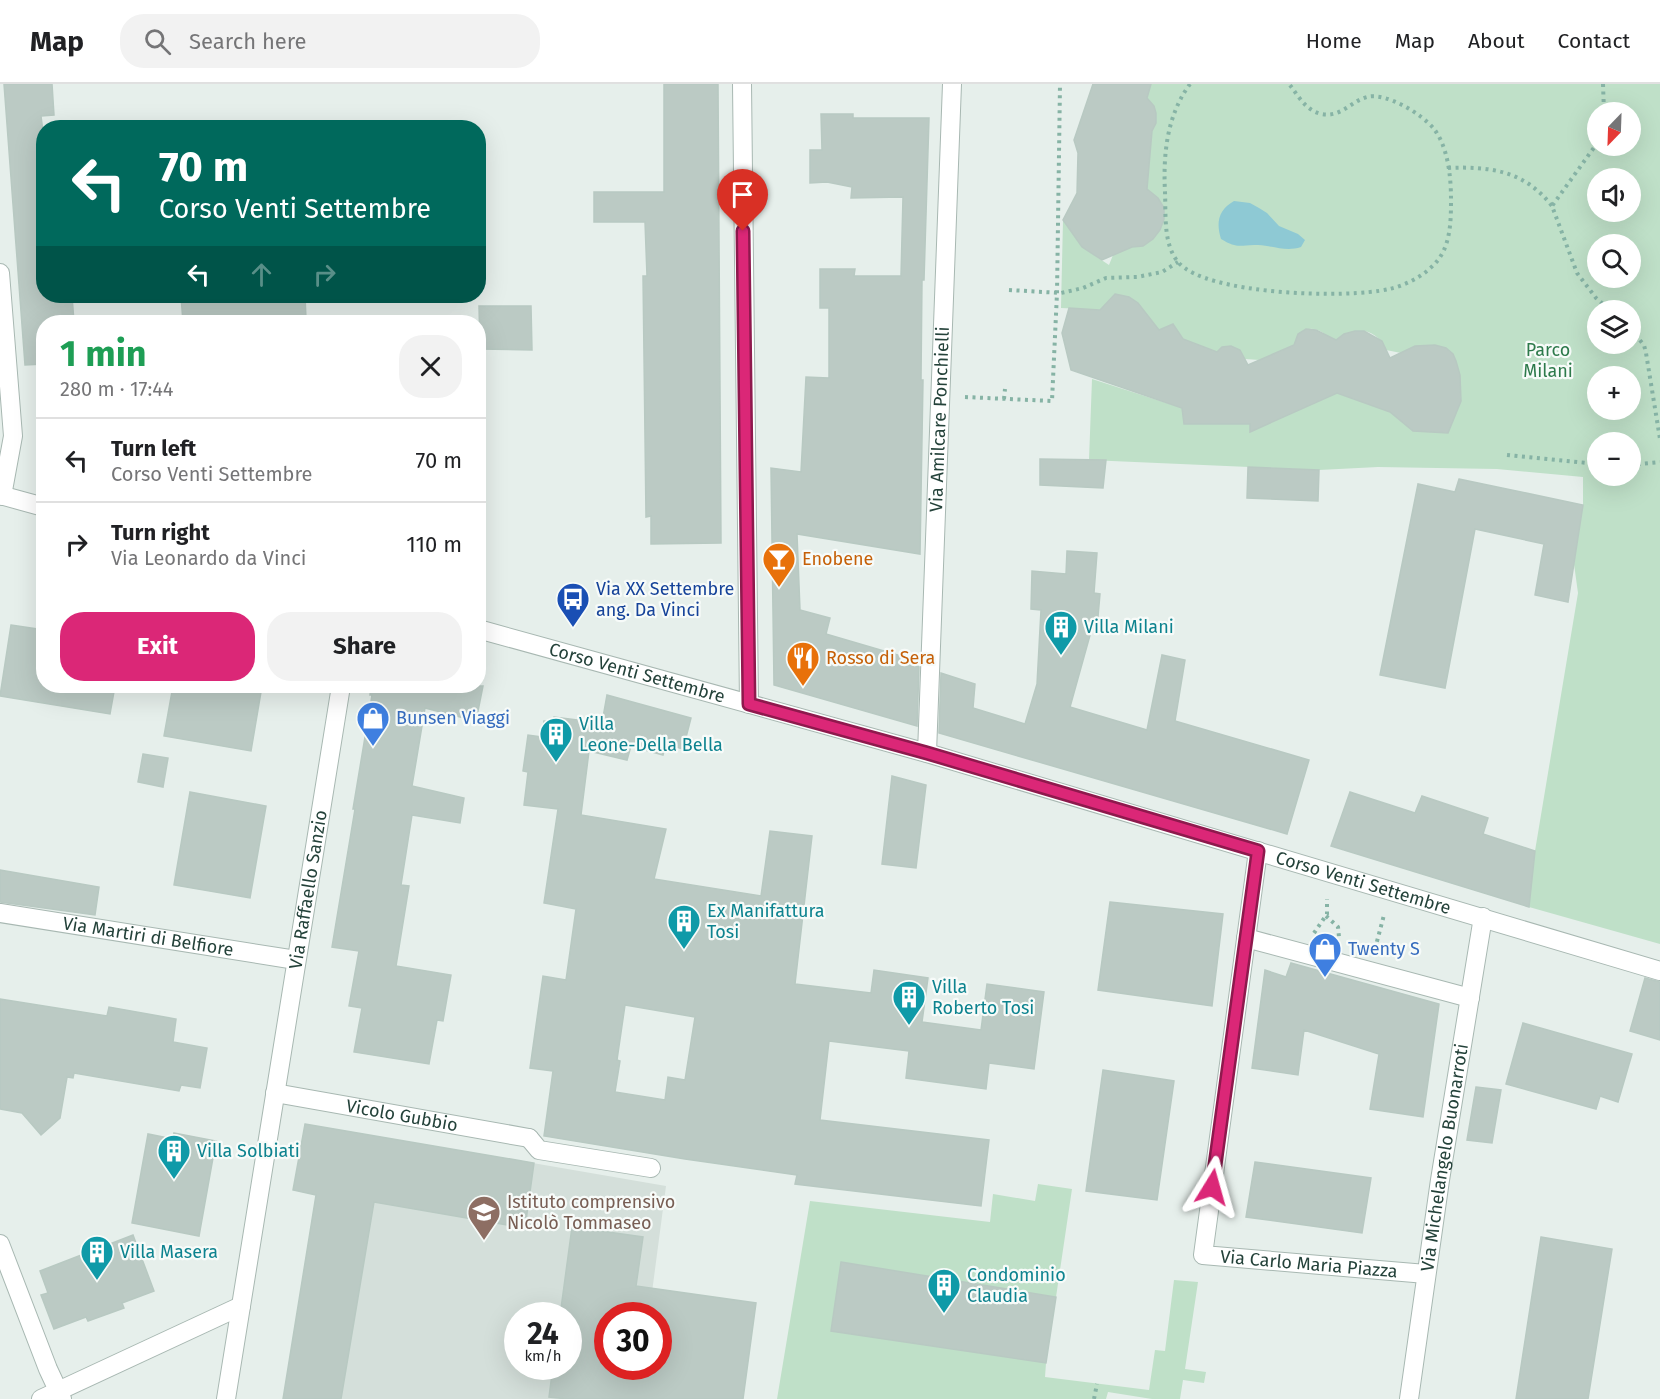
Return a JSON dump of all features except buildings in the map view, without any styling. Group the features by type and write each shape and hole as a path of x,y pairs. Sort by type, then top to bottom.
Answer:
{"street":[{"name":"Via Amilcare Ponchielli","path":"927,753 952,84"},
{"path":"742,88 749,704"},
{"path":"0,273 13,436 1,496 36,505"},
{"name":"Corso Venti Settembre","path":"486,632 927,753 1660,971"},
{"name":"Via Raffaello Sanzio","path":"226,1399 340,693"},
{"name":"Via Carlo Maria Piazza","path":"1258,851 1203,1255 1426,1274"},
{"name":"Via Martiri di Belfiore","path":"0,913 296,960"},
{"name":"Via Michelangelo Buonarroti","path":"1409,1399 1440,1180 1483,917"},
{"path":"1246,938 1470,998"},
{"name":"Vicolo Gubbio","path":"274,1093 529,1137 539,1150 651,1168"},
{"path":"0,1244 60,1395"},
{"path":"41,1399 60,1395 241,1306"}],"path":[{"path":"958,397 1052,401 1057,292 1060,84"},
{"path":"1190,84 1172,118 1164,166 1168,243 1178,262 1190,271 1214,282 1260,289 1339,295 1359,295 1400,286 1423,274 1443,252 1450,229 1451,194 1448,168 1434,129 1418,114 1407,108 1373,96 1364,98 1337,113 1320,114 1303,104 1288,84"},
{"path":"1603,84 1604,102"},
{"path":"1552,206 1588,156"},
{"path":"1448,168 1485,168 1521,178 1545,196 1552,206 1577,273 1598,300"},
{"path":"1009,290 1057,292 1083,288 1106,278 1137,277 1162,272 1178,262"},
{"path":"1641,342 1646,353 1660,439"},
{"path":"1004,399 1005,389"},
{"path":"1506,455 1587,463"},
{"path":"1641,464 1660,462"},
{"path":"1310,954 1314,931 1327,914 1327,899"},
{"path":"1368,970 1384,915"},
{"path":"1094,1399 1097,1384"}],"shaded area":[{"name":"Istituto comprensivo Nicolò Tommaseo","path":"305,1124 666,1186 651,1302 594,1302 594,1380 620,1380 637,1399 283,1399 316,1195 293,1190"}],"green space":[{"name":"Parco Milani","path":"1151,84 1660,84 1660,944 1529,907 1535,851 1578,593 1574,564 1583,505 1583,477 1497,469 1378,467 1319,470 1089,460 1092,379 1182,408 1184,424 1257,423 1337,393 1390,412 1413,431 1447,433 1461,401 1460,375 1453,354 1446,348 1435,345 1415,346 1401,353 1386,350 1381,342 1369,332 1355,332 1333,342 1322,332 1312,329 1302,333 1294,345 1260,360 1245,359 1231,346 1222,347 1212,358 1197,345 1185,344 1173,324 1149,334 1119,295 1112,297 1103,310 1061,308 1063,220 1082,247 1109,265 1113,255 1132,247 1143,246 1160,230 1164,208 1158,198 1147,189 1152,131 1155,122 1152,106 1147,98"},
{"path":"1038,1184 1072,1189 1056,1297 841,1262 831,1331 1046,1363 1045,1377 1149,1390 1155,1350 1165,1351 1174,1280 1198,1282 1185,1369 1206,1372 1204,1383 1183,1380 1180,1399 1152,1399 1108,1392 1106,1399 777,1399 810,1201 990,1222 993,1194 1035,1201"}],"water":[{"path":"1234,201 1250,203 1267,213 1279,226 1298,234 1305,240 1301,247 1285,249 1236,245 1221,239 1220,217 1225,208"}],"place":[{"name":"Enobene","path":"779,588"},
{"name":"Via XX Settembre ang. Da Vinci","path":"573,628"},
{"name":"Villa Milani","path":"1061,656"},
{"name":"Rosso di Sera","path":"803,687"},
{"name":"Bunsen Viaggi","path":"373,747"},
{"name":"Villa Leone-Della Bella","path":"556,763"},
{"name":"Ex Manifattura Tosi","path":"684,950"},
{"name":"Twenty S","path":"1325,978"},
{"name":"Villa Roberto Tosi","path":"909,1026"},
{"name":"Villa Solbiati","path":"174,1180"},
{"name":"Istituto comprensivo Nicolò Tommaseo","path":"484,1241"},
{"name":"Villa Masera","path":"97,1281"},
{"name":"Condominio Claudia","path":"944,1314"}],"route":[{"path":"743,231 749,704 927,753 1258,851 1212,1187"}]}
